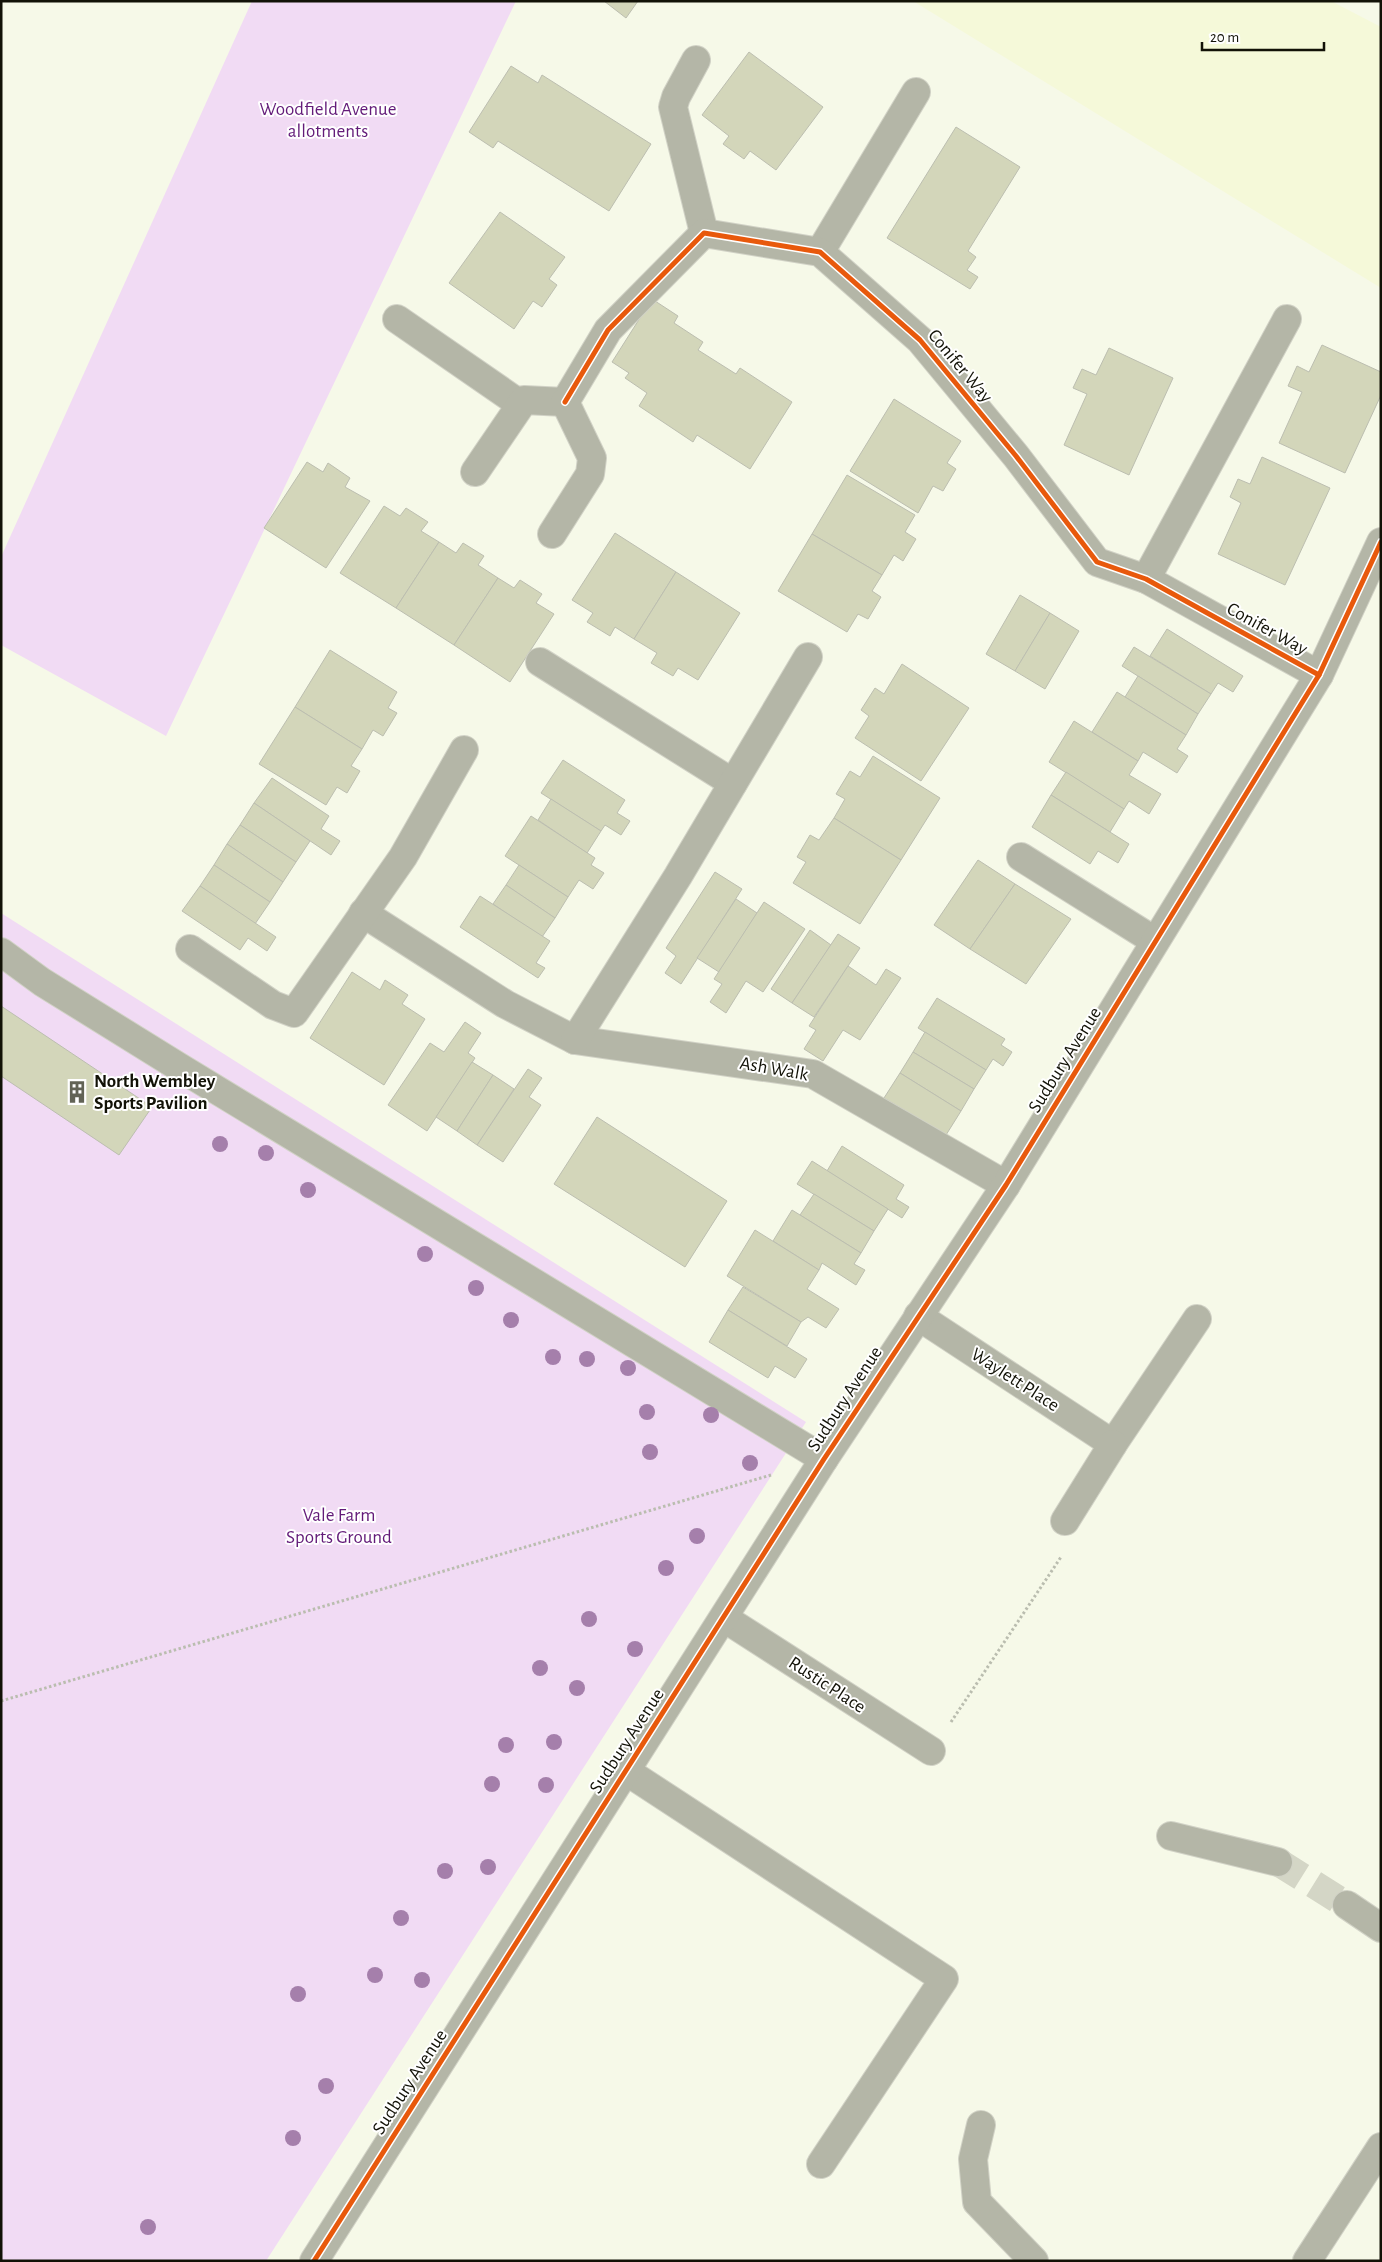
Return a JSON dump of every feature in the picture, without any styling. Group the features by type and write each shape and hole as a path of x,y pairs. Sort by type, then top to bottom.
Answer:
{"street":[{"path":"696,60 676,97 673,108 704,233"},
{"path":"704,233 820,252 916,92"},
{"path":"565,402 608,330 704,233"},
{"name":"Conifer Way","path":"820,252 920,340 1016,456 1097,562 1146,580 1319,675"},
{"path":"397,318 520,404"},
{"path":"1146,580 1287,319"},
{"path":"475,472 524,400 565,402"},
{"path":"552,534 590,474 592,458 565,402"},
{"name":"Sudbury Avenue","path":"314,2261 824,1459 1006,1185 1319,675 1381,542"},
{"path":"575,1040 678,876 808,657"},
{"path":"540,662 733,783"},
{"path":"190,949 273,1004 294,1013 319,980 403,857 464,750"},
{"path":"1021,857 1155,941"},
{"name":"Ash Walk","path":"363,913 505,1004 575,1040 813,1074 1006,1185"},
{"path":"1,952 42,982 188,1072 824,1459"},
{"name":"Waylett Place","path":"918,1316 1113,1444"},
{"path":"1065,1521 1113,1444 1197,1319"},
{"name":"Rustic Place","path":"724,1618 931,1751"},
{"path":"626,1770 944,1979 821,2164"},
{"path":"1171,1836 1278,1862"},
{"path":"1347,1905 1381,1928"},
{"path":"981,2125 973,2158 977,2202 1034,2261"},
{"path":"1307,2261 1381,2147"}],"path":[{"path":"1,1701 824,1459"},
{"path":"931,1751 1070,1543 1065,1521"}],"shaded area":[{"path":"913,1 1331,1 1381,27 1381,288"}],"green space":[{"name":"Woodfield Avenue allotments","path":"252,1 516,1 166,736 1,645 1,557"},
{"name":"Vale Farm Sports Ground","path":"1,913 806,1422 266,2261 1,2261"}],"building":[{"path":"604,1 638,1 626,18"},
{"path":"749,52 823,107 776,170 750,151 744,159 723,144 729,136 702,115"},
{"path":"511,66 538,83 542,75 651,144 609,211 498,141 493,148 469,132"},
{"path":"956,127 1020,167 968,251 976,257 967,270 978,277 970,289 887,238"},
{"path":"500,212 565,257 549,279 557,285 542,307 533,301 514,329 449,283"},
{"path":"652,299 678,316 674,323 703,342 698,350 736,374 740,368 792,402 750,469 697,435 693,442 639,406 647,393 625,378 629,373 612,362"},
{"path":"1322,345 1381,372 1381,395 1345,473 1279,443 1302,392 1288,386 1297,366 1309,372"},
{"path":"1109,348 1173,378 1129,475 1064,445 1087,394 1073,388 1082,369 1096,375"},
{"path":"894,399 961,441 947,463 956,469 943,491 933,486 918,513 850,471"},
{"path":"1262,457 1330,488 1285,585 1218,554 1241,503 1230,497 1238,479 1250,484"},
{"path":"307,462 323,472 328,463 350,478 345,487 370,501 326,568 264,528"},
{"path":"847,475 915,515 905,532 916,539 903,561 894,555 882,575 812,534"},
{"path":"384,506 400,516 406,508 428,522 421,531 439,542 396,608 340,573"},
{"path":"615,533 676,572 634,639 615,627 610,636 587,622 593,613 572,600"},
{"path":"812,534 882,575 872,591 881,597 868,619 858,614 847,632 778,591"},
{"path":"439,542 456,553 463,543 484,556 478,565 498,578 454,645 396,608"},
{"path":"676,572 740,613 698,680 678,668 673,676 651,663 657,653 634,639"},
{"path":"498,578 514,588 520,580 542,594 536,603 554,614 510,682 454,645"},
{"path":"1020,595 1050,613 1015,671 986,654"},
{"path":"1050,613 1079,631 1045,689 1015,671"},
{"path":"1167,629 1243,676 1233,692 1218,683 1211,694 1150,656"},
{"path":"1134,647 1211,694 1198,714 1122,666"},
{"path":"330,650 397,692 388,708 397,713 383,736 373,730 362,749 295,707"},
{"path":"902,664 969,708 921,781 855,738 869,716 861,710 875,688 884,694"},
{"path":"1138,676 1198,714 1186,735 1125,697"},
{"path":"1117,692 1186,735 1177,749 1188,756 1177,773 1143,752 1138,761 1092,732"},
{"path":"295,707 362,749 351,766 360,771 347,793 337,787 326,805 259,764"},
{"path":"1074,721 1138,761 1129,775 1161,794 1149,814 1129,801 1124,809 1049,762"},
{"path":"873,756 940,798 901,860 834,818 845,799 836,794 850,771 860,777"},
{"path":"563,760 625,800 617,813 630,821 621,835 605,825 601,831 541,793"},
{"path":"1066,772 1124,809 1110,832 1051,795"},
{"path":"272,778 329,816 321,829 340,841 331,855 254,803"},
{"path":"1051,795 1129,844 1118,863 1098,851 1090,864 1032,827"},
{"path":"551,799 601,831 587,853 538,820"},
{"path":"254,803 310,841 296,862 240,825"},
{"path":"531,816 595,858 591,865 604,873 593,889 579,880 568,897 505,856"},
{"path":"834,818 901,860 860,924 793,883 806,862 797,857 810,835 819,840"},
{"path":"240,825 296,862 283,882 227,844"},
{"path":"227,844 283,882 270,902 214,865"},
{"path":"978,860 1015,884 970,949 934,925"},
{"path":"214,865 270,902 255,924 200,886"},
{"path":"519,865 568,897 555,918 506,885"},
{"path":"715,872 742,889 681,984 665,973 676,956 666,948"},
{"path":"1015,884 1071,919 1026,984 970,949"},
{"path":"506,885 555,918 542,937 493,904"},
{"path":"200,886 276,937 267,951 248,938 240,950 182,911"},
{"path":"480,896 550,941 536,963 545,968 538,978 460,927"},
{"path":"736,899 757,913 719,972 697,958"},
{"path":"764,902 805,929 763,992 746,981 726,1013 710,1002 722,984 714,979"},
{"path":"810,930 831,945 792,1003 771,989"},
{"path":"838,934 860,948 814,1017 792,1003"},
{"path":"848,966 876,985 886,969 901,978 860,1040 843,1030 823,1061 804,1049 816,1030 809,1026"},
{"path":"352,972 380,990 385,980 408,995 402,1004 425,1019 384,1085 310,1038"},
{"path":"937,998 1005,1039 1001,1045 1012,1052 1003,1066 993,1059 986,1070 918,1028"},
{"name":"North Wembley Sports Pavilion","path":"1,1006 152,1107 119,1155 1,1076"},
{"path":"465,1022 481,1033 468,1053 475,1058 427,1131 388,1105 430,1043 444,1052"},
{"path":"925,1032 986,1070 974,1089 913,1052"},
{"path":"913,1052 974,1089 961,1111 900,1073"},
{"path":"472,1062 493,1075 457,1131 436,1117"},
{"path":"528,1069 542,1078 529,1097 541,1105 503,1162 477,1145"},
{"path":"900,1073 961,1111 946,1135 884,1098"},
{"path":"493,1075 514,1089 477,1145 457,1131"},
{"path":"597,1117 727,1201 685,1267 554,1184"},
{"path":"842,1146 904,1185 896,1199 909,1207 902,1218 827,1171"},
{"path":"812,1161 888,1209 874,1231 797,1184"},
{"path":"814,1194 874,1231 861,1253 800,1215"},
{"path":"792,1210 861,1253 854,1264 865,1270 856,1285 822,1263 819,1270 773,1241"},
{"path":"755,1230 819,1270 807,1289 839,1309 826,1328 808,1317 801,1322 727,1276"},
{"path":"743,1287 801,1322 787,1346 728,1310"},
{"path":"728,1310 807,1359 795,1378 775,1366 768,1378 709,1342"}],"tunnel":[{"path":"1278,1862 1347,1905"}],"cycle path":[{"path":"565,402 608,330 704,233 820,252 920,340 1016,456 1097,562 1146,579 1319,675"},
{"path":"314,2261 824,1459 1006,1185 1319,675 1381,542"}],"place":[{"name":"North Wembley Sports Pavilion","path":"77,1092"}]}
